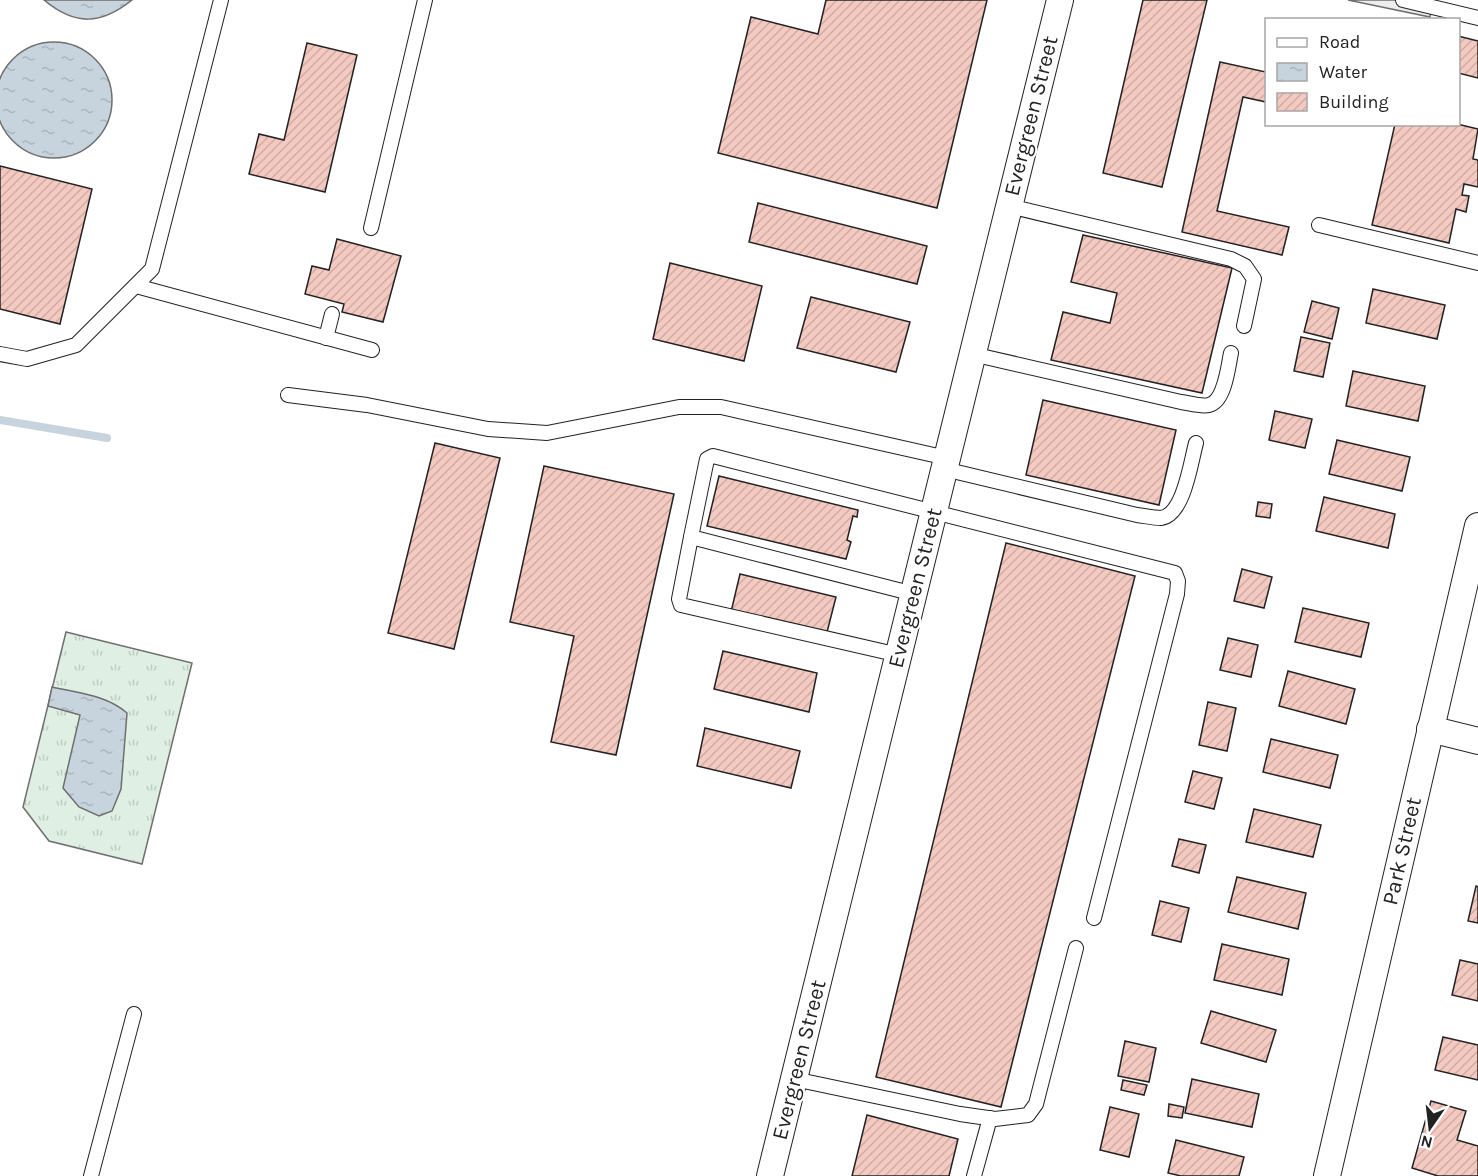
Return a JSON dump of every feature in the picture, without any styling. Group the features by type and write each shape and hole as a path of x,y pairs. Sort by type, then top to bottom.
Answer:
{"street":[{"name":"Evergreen Street","path":"770,1176 1060,0"},
{"name":"Park Street","path":"1327,1176 1478,526"},
{"path":"1430,729 1478,741"}],"lane":[{"path":"0,354 27,359 76,345 152,269 221,0"},
{"path":"371,228 425,0"},
{"path":"1403,0 1478,18"},
{"path":"1009,206 1231,259 1245,266 1254,279 1244,326"},
{"path":"1318,225 1478,263"},
{"path":"136,286 372,350"},
{"path":"326,338 332,314"},
{"path":"972,354 1181,402 1209,405 1216,401 1221,393 1231,353"},
{"path":"288,394 367,405 488,429 547,433 679,407 721,407 946,463 1137,515 1163,518 1174,512 1182,498 1196,443"},
{"path":"899,655 681,604 679,599 707,459 713,456 1174,573 1178,580 1177,594 1094,918"},
{"path":"691,537 914,594"},
{"path":"794,1079 904,1103 990,1118 1028,1115 1036,1104 1076,948"},
{"path":"91,1176 134,1014"},
{"path":"974,1176 990,1118"}],"green space":[{"path":"66,632 192,663 142,864 49,841 23,807"}],"shaded area":[{"path":"1348,0 1433,0 1430,17"}],"water":[{"path":"44,0 132,0 110,14 88,19 66,14"},
{"path":"43,43 65,43 86,52 102,68 111,89 111,111 102,132 86,148 65,157 43,157 22,148 6,132 -1,116 -1,84 6,68 22,52"},
{"path":"52,687 101,698 127,713 121,789 112,811 99,816 79,807 63,788 80,715 48,706"}],"building":[{"path":"826,0 987,0 937,208 718,153 751,17 818,34"},
{"path":"1143,0 1207,0 1162,187 1103,173"},
{"path":"1460,36 1478,41 1478,78 1460,74"},
{"path":"307,43 357,55 325,192 249,174 259,134 284,140"},
{"path":"1220,62 1265,72 1265,102 1243,97 1217,211 1289,227 1282,255 1182,232"},
{"path":"1460,125 1478,129 1473,159 1478,160 1478,187 1464,184 1462,195 1469,196 1466,212 1456,209 1449,243 1372,225 1395,126"},
{"path":"0,166 92,189 60,324 0,309"},
{"path":"758,203 927,246 917,284 749,242"},
{"path":"1083,235 1232,268 1202,393 1051,360 1063,312 1110,323 1117,293 1071,282"},
{"path":"337,239 401,256 383,322 342,312 344,304 305,294 312,266 329,270"},
{"path":"670,263 762,286 744,361 653,339"},
{"path":"1373,289 1445,305 1437,339 1366,323"},
{"path":"811,297 910,322 896,372 797,348"},
{"path":"1312,301 1339,308 1332,339 1304,332"},
{"path":"1301,337 1330,343 1323,377 1294,371"},
{"path":"1353,371 1425,386 1418,421 1346,406"},
{"path":"1043,400 1176,430 1159,505 1026,475"},
{"path":"1275,411 1312,419 1305,448 1269,440"},
{"path":"1337,440 1410,457 1402,491 1329,474"},
{"path":"435,443 500,458 454,649 388,633"},
{"path":"544,466 674,494 616,755 551,742 574,636 510,622"},
{"path":"719,476 858,510 857,517 853,516 847,540 851,542 846,559 707,526"},
{"path":"1324,497 1395,514 1388,548 1316,531"},
{"path":"1258,502 1272,504 1270,518 1256,516"},
{"path":"1006,543 1135,576 1001,1107 876,1077"},
{"path":"1242,569 1272,577 1264,608 1234,601"},
{"path":"740,574 836,597 826,636 731,612"},
{"path":"1303,608 1369,623 1361,657 1295,642"},
{"path":"1228,638 1258,645 1251,677 1220,670"},
{"path":"723,651 817,673 809,712 714,689"},
{"path":"1288,671 1355,689 1346,724 1279,706"},
{"path":"1208,702 1236,708 1227,751 1199,745"},
{"path":"705,728 800,751 791,788 697,766"},
{"path":"1271,739 1338,755 1330,788 1263,772"},
{"path":"1193,771 1222,778 1214,809 1185,802"},
{"path":"1254,809 1321,825 1313,857 1246,842"},
{"path":"1179,839 1206,845 1199,873 1172,866"},
{"path":"1237,877 1306,893 1298,929 1228,912"},
{"path":"1476,886 1478,887 1478,923 1468,921"},
{"path":"1160,901 1189,908 1181,942 1152,935"},
{"path":"1222,944 1289,959 1282,995 1214,980"},
{"path":"1460,960 1478,964 1478,1001 1452,995"},
{"path":"1211,1011 1276,1030 1266,1062 1201,1043"},
{"path":"1443,1037 1478,1045 1478,1080 1435,1070"},
{"path":"1125,1041 1156,1048 1149,1082 1118,1076"},
{"path":"1192,1079 1259,1094 1252,1127 1185,1113"},
{"path":"1123,1080 1147,1085 1144,1095 1121,1090"},
{"path":"1431,1101 1466,1111 1457,1140 1478,1146 1478,1176 1438,1176 1412,1168"},
{"path":"1169,1104 1184,1107 1182,1118 1168,1116"},
{"path":"1110,1107 1139,1114 1129,1157 1100,1150"},
{"path":"867,1115 958,1139 949,1176 852,1176"},
{"path":"1176,1140 1244,1157 1239,1176 1181,1176 1168,1173"}],"waterway":[{"path":"0,420 107,438"}]}
